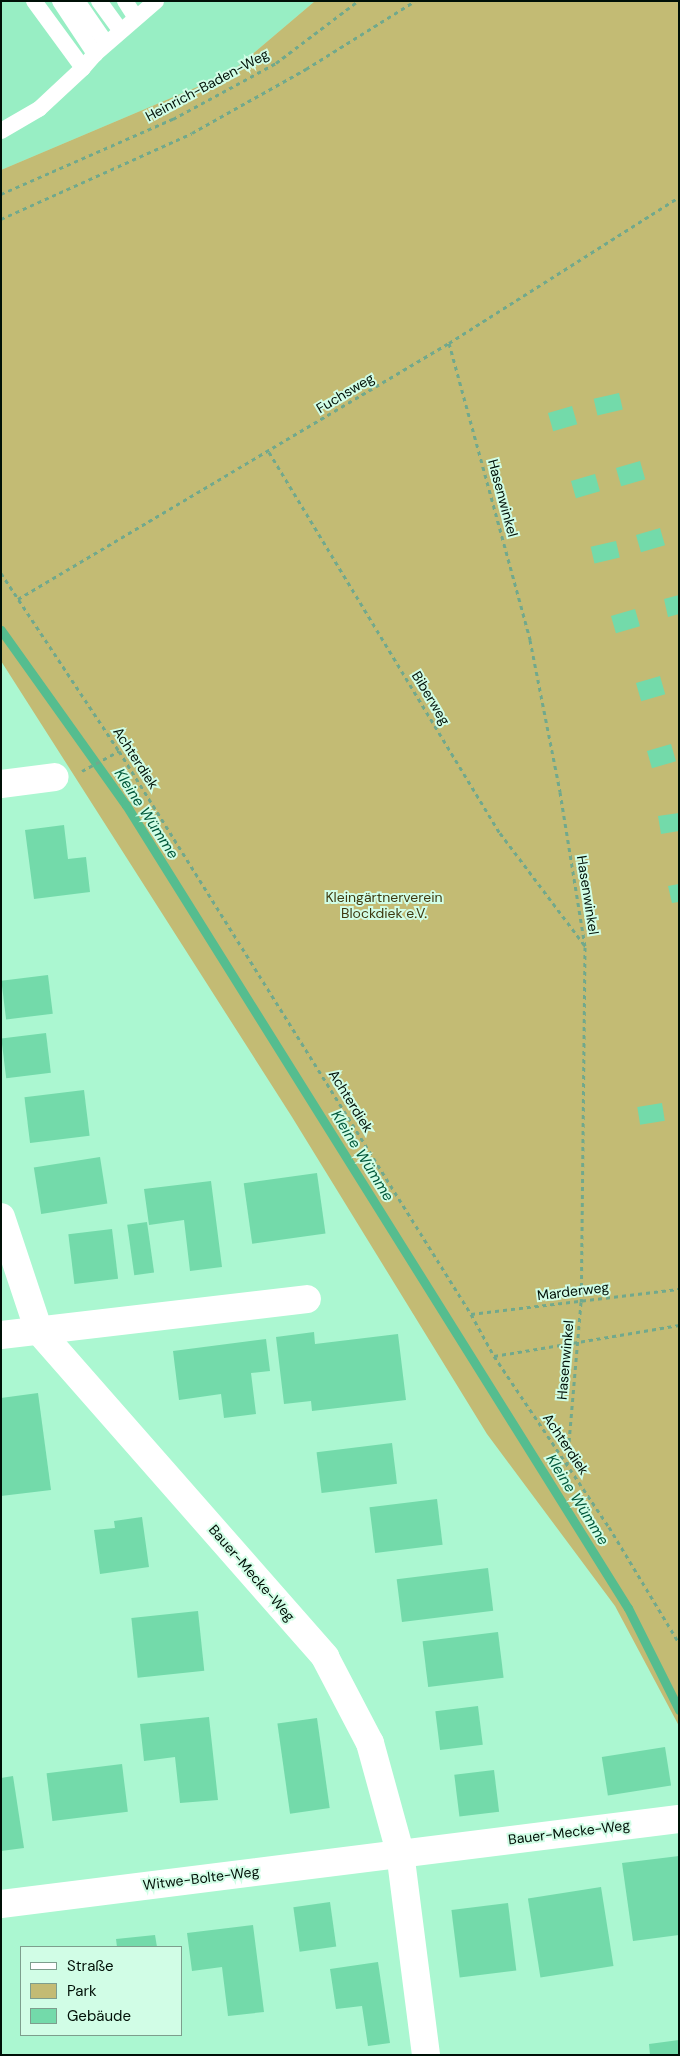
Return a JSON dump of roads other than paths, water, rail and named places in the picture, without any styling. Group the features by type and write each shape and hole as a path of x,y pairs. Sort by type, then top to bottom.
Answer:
{"street":[{"path":"1,784 55,777"},
{"name":"Bauer-Mecke-Weg","path":"1,1217 39,1331 325,1657 370,1743 400,1852 426,2055"},
{"path":"1,1335 307,1299"},
{"name":"Bauer-Mecke-Weg","path":"400,1852 679,1820"},
{"name":"Witwe-Bolte-Weg","path":"1,1904 400,1852"}],"lane":[{"path":"34,1 83,68"},
{"path":"60,1 101,49"},
{"path":"77,1 101,49"},
{"path":"99,1 120,30"},
{"path":"125,1 136,18"},
{"path":"1,131 39,109 120,30 154,2"}],"waterway":[{"name":"Kleine Wümme","path":"1,630 126,805 628,1608 679,1710"}],"park label":[{"name":"Kleingärtnerverein Blockdiek e.V.","path":"384,906"}]}
